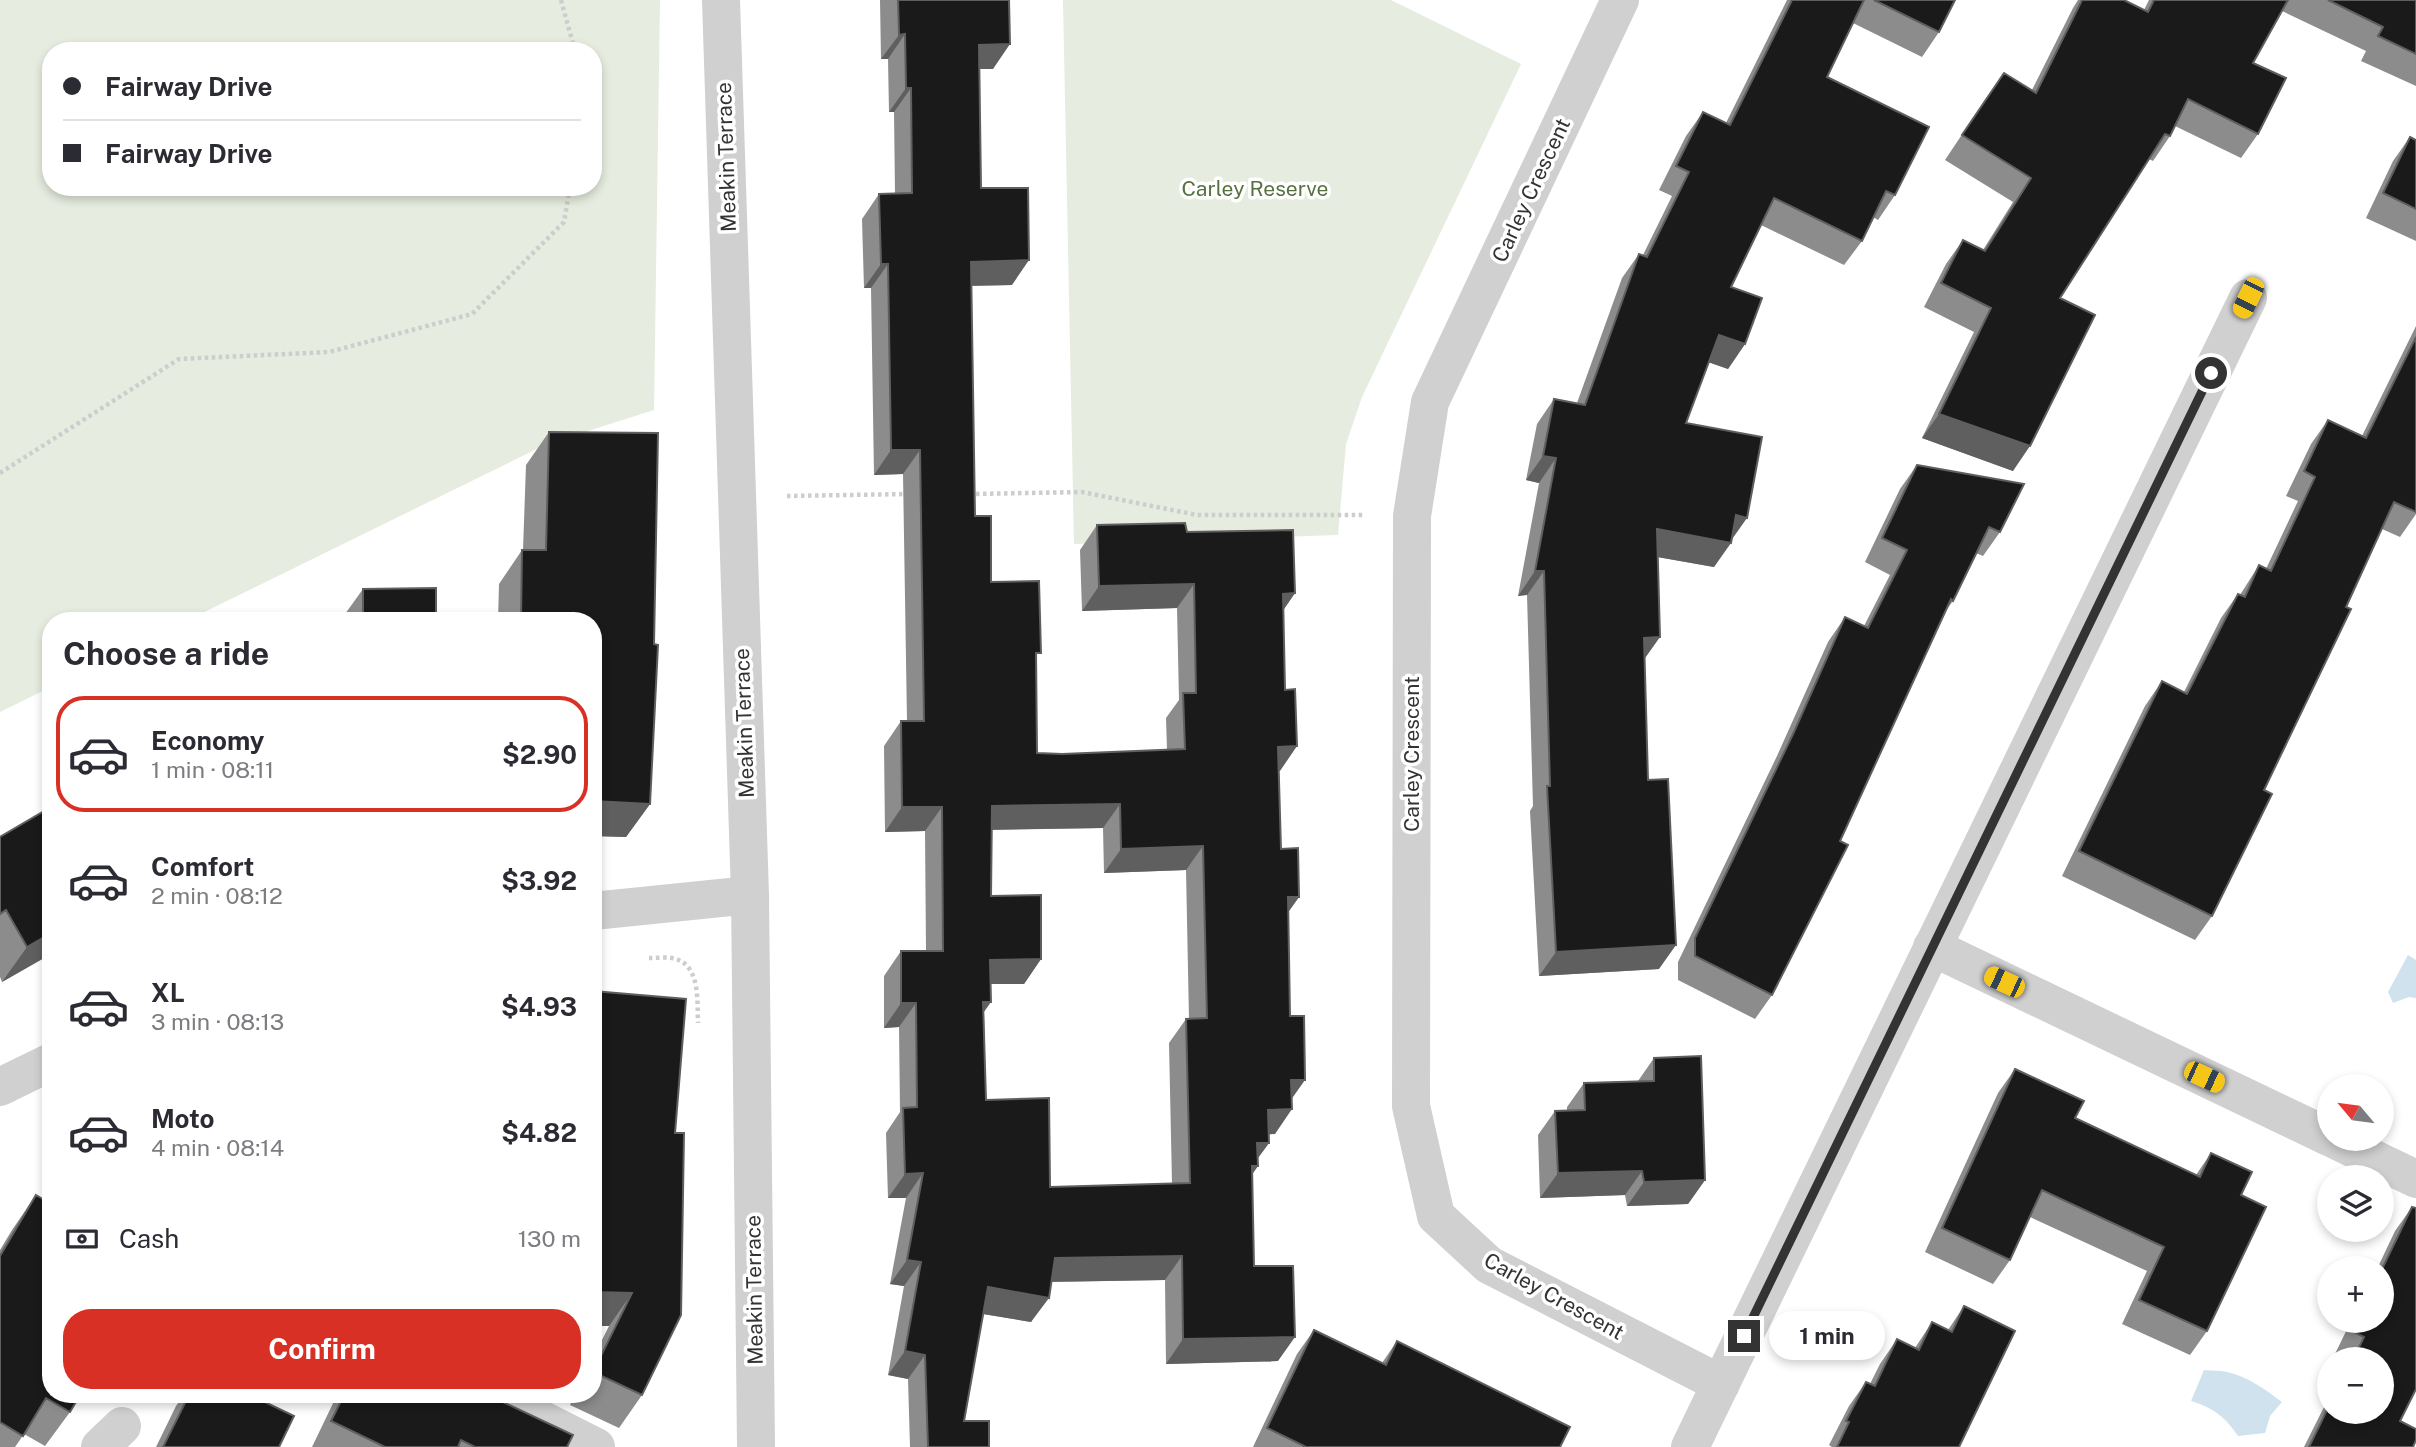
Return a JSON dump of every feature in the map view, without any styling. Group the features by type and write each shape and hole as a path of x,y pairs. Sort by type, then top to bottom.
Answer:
{"street":[{"name":"Meakin Terrace","path":"721,0 750,895 755,1447"},
{"name":"Carley Crescent","path":"1620,0 1430,402 1412,516 1411,1106 1436,1216 1489,1265 1721,1384"},
{"path":"1690,1447 2248,298"},
{"path":"602,910 750,895"},
{"path":"1931,947 2317,1131"},
{"path":"0,1087 42,1066"},
{"path":"2360,1152 2416,1179"},
{"path":"512,1404 596,1447"}],"path":[{"path":"561,0 573,42"},
{"path":"0,473 179,359 329,352 472,314 564,222 568,196"},
{"path":"958,494 1082,492 1197,515 1412,516"},
{"path":"737,497 916,494"},
{"path":"648,958 674,958 688,967 697,987 698,1029"}],"green space":[{"path":"0,0 660,0 654,410 547,444 204,612 42,612 42,691 0,712"},
{"name":"Carley Reserve","path":"1063,0 1391,0 1521,64 1362,397 1346,444 1338,535 1074,544"}],"water":[{"path":"2408,955 2416,960 2416,998 2409,997 2393,1003 2388,992"},
{"path":"2204,1370 2224,1371 2242,1377 2282,1402 2270,1416 2265,1433 2238,1436 2218,1414 2191,1401"}],"building":[{"path":"898,0 1009,0 1010,44 979,45 981,188 1028,188 1029,260 971,262 975,516 991,516 991,582 1039,581 1041,653 1036,653 1037,753 1185,749 1183,693 1196,693 1194,584 1099,586 1097,525 1185,523 1187,532 1293,530 1295,593 1283,594 1285,690 1295,689 1297,746 1278,747 1281,849 1298,848 1299,897 1288,897 1290,1016 1304,1016 1305,1080 1291,1080 1292,1109 1268,1110 1269,1143 1257,1143 1258,1166 1252,1166 1254,1266 1293,1266 1295,1337 1183,1339 1182,1256 1055,1258 1049,1298 988,1287 964,1421 989,1421 989,1447 928,1447 925,1355 905,1351 921,1262 907,1260 923,1173 905,1174 903,1108 917,1107 916,1003 901,1003 901,951 943,951 942,807 902,807 901,721 924,721 920,450 891,450 888,264 881,264 879,194 912,193 911,88 906,88 905,34 899,35","holes":["1120,804 1121,849 1203,846 1207,1018 1186,1019 1190,1183 1050,1187 1049,1098 986,1100 983,1002 991,1002 990,960 1041,959 1041,895 991,896 992,806"]},
{"path":"1792,0 1864,0 1827,77 1929,127 1895,195 1886,191 1862,241 1774,198 1731,287 1762,298 1745,344 1719,335 1686,423 1762,437 1747,518 1736,515 1731,543 1657,529 1660,637 1644,638 1648,780 1668,779 1676,945 1556,952 1547,786 1550,786 1544,571 1535,571 1556,458 1543,456 1554,399 1585,405 1639,254 1647,257 1689,172 1676,166 1703,112 1730,125"},
{"path":"1874,0 1955,0 1939,32"},
{"path":"2082,0 2124,0 2148,12 2154,0 2288,0 2253,63 2286,78 2258,134 2188,99 2170,136 2165,134 2060,298 2095,315 2030,446 1939,414 1991,308 1941,283 1963,240 1985,251 2031,178 1962,135 2004,73 2036,93"},
{"path":"2328,0 2416,0 2416,54 2378,36 2383,27"},
{"path":"2410,137 2416,140 2416,209 2383,193"},
{"path":"2416,337 2416,512 2394,502 2346,607 2351,609 2264,790 2272,794 2212,916 2079,851 2162,681 2187,694 2238,594 2245,597 2259,565 2271,571 2315,477 2304,471 2328,420 2366,438"},
{"path":"549,432 658,433 654,644 658,645 650,804 602,801 602,612 521,612 522,550 546,550"},
{"path":"1917,465 2024,484 2000,532 1989,527 1953,601 1951,599 1840,841 1848,845 1772,995 1695,956 1695,938 1794,732 1845,617 1868,628 1907,550 1882,538"},
{"path":"436,588 436,612 363,612 363,589"},
{"path":"42,812 42,938 27,947 6,910 0,914 0,837"},
{"path":"602,992 686,999 675,1133 684,1133 681,1315 642,1395 602,1376 602,1354 632,1293 602,1292"},
{"path":"1701,1056 1705,1180 1644,1182 1642,1171 1558,1173 1555,1111 1585,1110 1584,1083 1654,1081 1654,1058"},
{"path":"2015,1069 2084,1101 2075,1118 2200,1177 2211,1153 2252,1172 2241,1195 2266,1207 2207,1331 2139,1300 2164,1247 2042,1190 2010,1260 1942,1228"},
{"path":"36,1195 42,1199 43,1403 23,1436 0,1422 0,1256"},
{"path":"2412,1207 2416,1208 2416,1389 2400,1421 2416,1429 2416,1440 2413,1447 2309,1447 2320,1424 2394,1424 2394,1347 2359,1347 2364,1337 2356,1333 2394,1333 2394,1256 2388,1256"},
{"path":"1964,1306 2015,1331 1959,1447 1837,1447 1849,1422 1846,1421 1866,1382 1875,1386 1897,1339 1919,1350 1932,1322 1952,1332"},
{"path":"1314,1330 1386,1365 1397,1341 1570,1427 1560,1447 1306,1447 1267,1428"},
{"path":"55,1403 75,1403 70,1412"},
{"path":"185,1403 267,1403 294,1416 279,1447 163,1447"},
{"path":"340,1403 505,1403 573,1435 567,1447 475,1447 461,1440 458,1447 385,1447 331,1421"}],"route":[{"path":"1744,1336 2211,373"}]}
